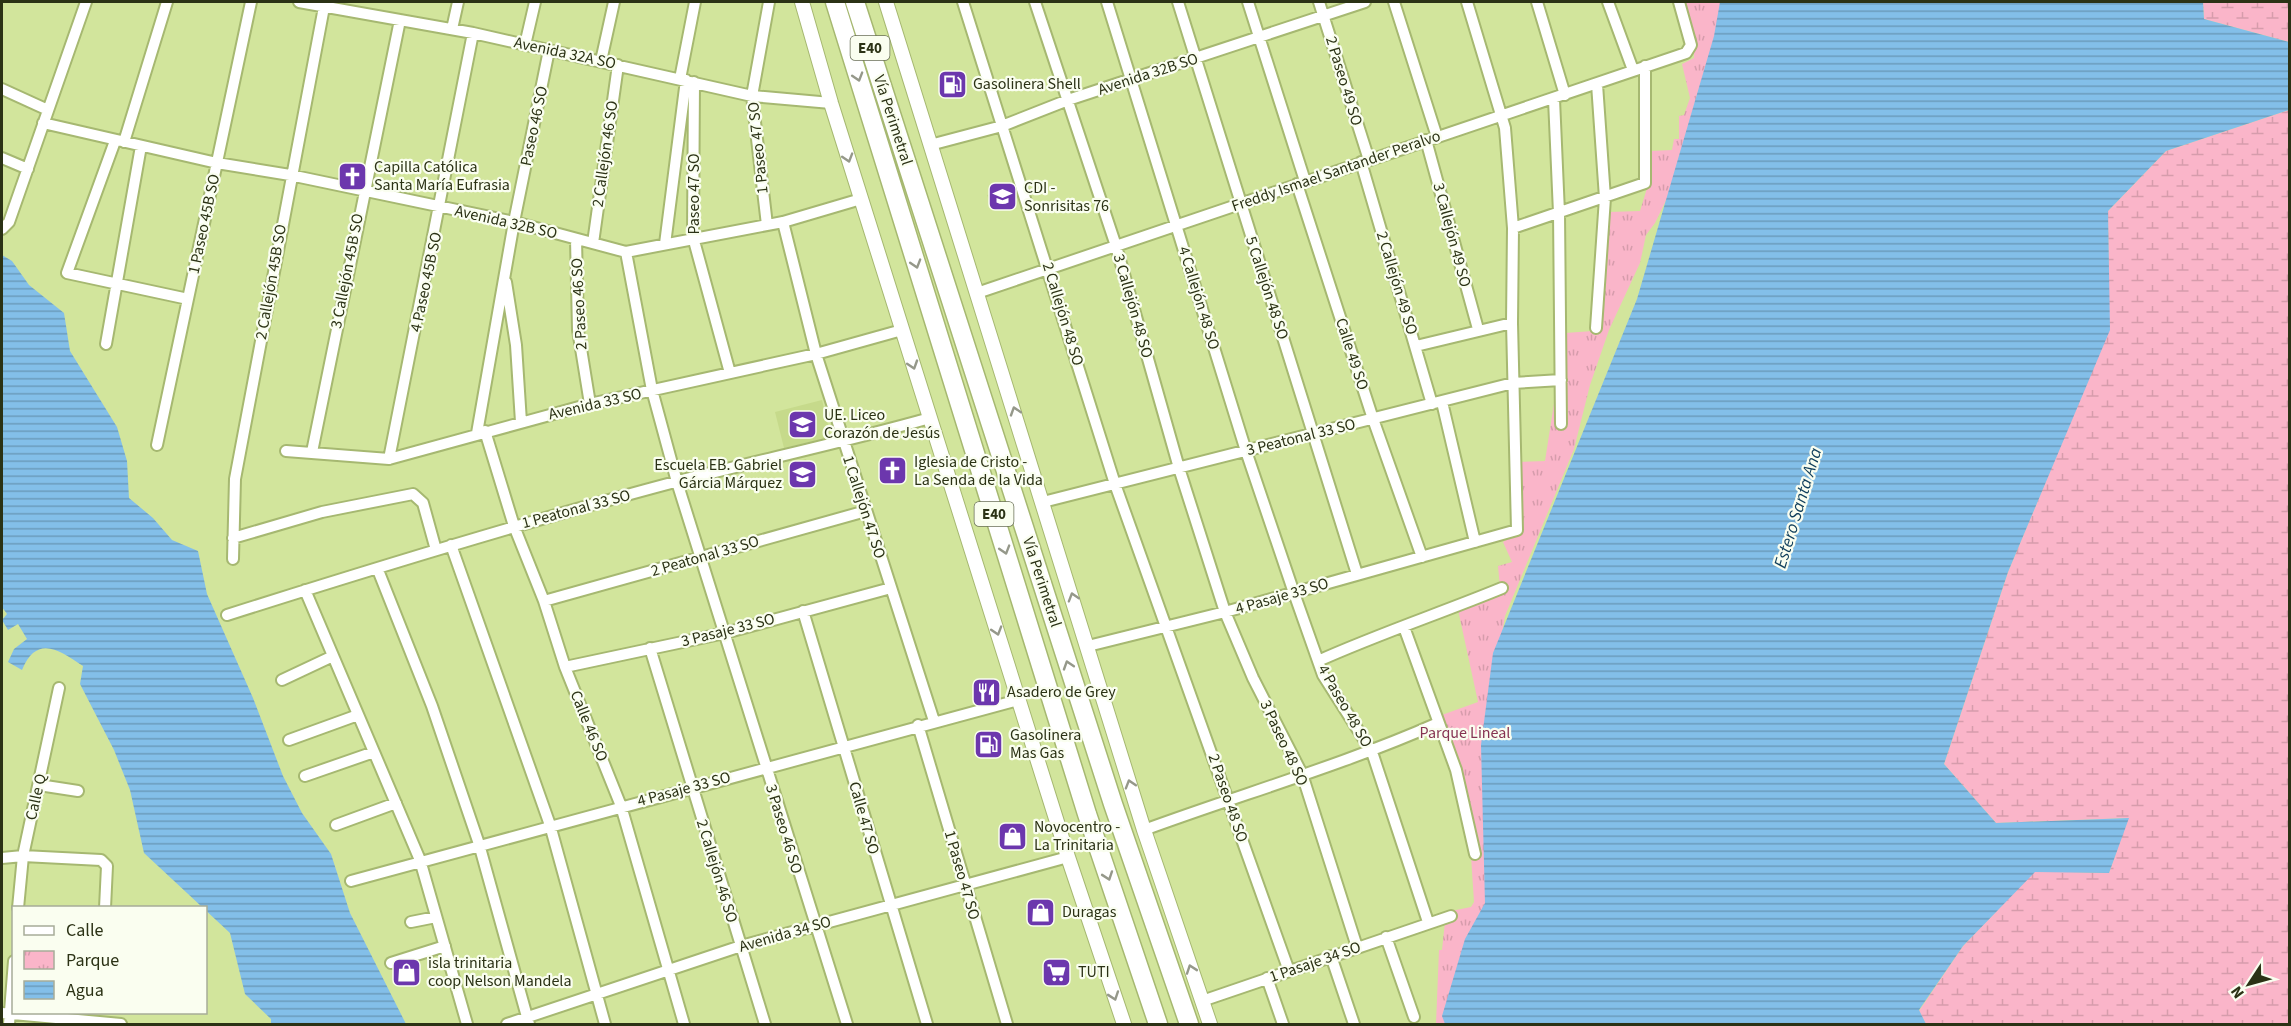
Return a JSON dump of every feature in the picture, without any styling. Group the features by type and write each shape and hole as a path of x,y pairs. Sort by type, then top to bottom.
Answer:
{"highway":[{"name":"Vía Perimetral","path":"835,2 1087,814 1158,1024"},
{"name":"Vía Perimetral","path":"857,2 861,22 1113,804 1189,1024"},
{"path":"1087,814 1113,804"}],"street":[{"path":"5,226 28,169 86,2"},
{"path":"167,2 147,76 68,273 188,299"},
{"name":"1 Paseo 45B SO","path":"157,445 251,2"},
{"name":"Avenida 32A SO","path":"299,2 324,7 371,7 400,20 473,33 752,96 831,103"},
{"path":"452,29 458,2"},
{"path":"525,45 535,2"},
{"path":"601,61 614,2"},
{"name":"Paseo 47 SO","path":"665,244 696,2"},
{"name":"1 Paseo 47 SO","path":"767,225 752,96 769,2"},
{"name":"E40","path":"802,2 831,103 1018,700 1124,1024"},
{"name":"Vía Perimetral","path":"886,2 1044,502 1144,830 1210,1024"},
{"name":"2 Callejón 48 SO","path":"963,2 1049,268 1115,484 1167,625"},
{"name":"3 Callejón 48 SO","path":"1035,2 1116,246 1179,468 1225,612"},
{"name":"4 Callejón 48 SO","path":"1107,2 1246,451 1294,593"},
{"name":"5 Callejón 48 SO","path":"1178,2 1357,574"},
{"name":"Calle 49 SO","path":"1248,2 1373,419 1422,557"},
{"name":"2 Paseo 49 SO","path":"1319,2 1365,161"},
{"name":"Avenida 32B SO","path":"930,145 1002,126 1068,100 1365,2"},
{"name":"3 Callejón 49 SO","path":"1394,2 1432,138 1478,329"},
{"path":"1467,2 1505,128 1513,228 1513,383"},
{"path":"1537,2 1559,97 1561,424"},
{"path":"1608,2 1632,70"},
{"name":"Freddy Ismael Santander Peralvo","path":"977,293 1686,53 1691,45 1679,2"},
{"name":"2 Callejón 45B SO","path":"233,559 235,479 290,175 324,7"},
{"name":"3 Callejón 45B SO","path":"312,452 363,190 400,20"},
{"name":"4 Paseo 45B SO","path":"389,459 441,206 473,33"},
{"name":"Paseo 46 SO","path":"481,432 505,272 549,50"},
{"name":"2 Callejón 46 SO","path":"593,243 618,65"},
{"path":"1513,228 1645,183 1645,66"},
{"name":"Paseo 47 SO","path":"687,80 693,237 730,373"},
{"path":"1596,328 1605,198 1597,84"},
{"path":"2,89 48,110"},
{"name":"Avenida 32B SO","path":"43,123 217,163 290,175 514,222 626,252 693,237 783,222 861,199"},
{"path":"106,344 141,146"},
{"path":"2,158 28,169"},
{"name":"2 Callejón 49 SO","path":"1365,161 1416,346 1437,403 1475,542"},
{"name":"1 Callejón 47 SO","path":"783,222 816,354 934,721"},
{"name":"2 Paseo 46 SO","path":"576,239 578,330 590,404"},
{"path":"626,252 652,390"},
{"name":"Paseo 46 SO","path":"505,272 516,345 521,422"},
{"path":"1416,346 1478,329 1512,323"},
{"name":"Avenida 33 SO","path":"286,451 389,459 590,404 816,354 902,330"},
{"name":"3 Peatonal 33 SO","path":"1044,502 1513,383 1561,381"},
{"name":"4 Pasaje 33 SO","path":"1088,646 1225,612 1517,530 1513,383"},
{"name":"3 Paseo 46 SO","path":"652,390 676,482 699,557 726,633 814,927 847,1024"},
{"name":"1 Peatonal 33 SO","path":"227,615 514,526 676,482 843,442 930,418"},
{"name":"Calle 46 SO","path":"481,432 514,526 544,601 565,667 621,806 684,1024"},
{"path":"233,538 322,512 412,494 423,502 436,550"},
{"name":"2 Peatonal 33 SO","path":"544,601 866,511"},
{"path":"451,545 550,825 605,1024"},
{"path":"378,570 432,706 479,844 528,1021"},
{"name":"3 Pasaje 33 SO","path":"565,667 726,633 803,610 891,588"},
{"path":"1318,661 1367,639 1404,627 1502,588"},
{"path":"305,590 420,860 467,1024"},
{"name":"4 Paseo 48 SO","path":"1294,593 1323,675 1372,752 1428,922"},
{"name":"Calle 47 SO","path":"803,610 927,1024"},
{"name":"3 Paseo 48 SO","path":"1225,612 1252,678 1302,774 1357,947"},
{"name":"2 Paseo 48 SO","path":"1167,625 1289,971"},
{"path":"1404,627 1456,770 1475,854"},
{"name":"2 Callejón 46 SO","path":"650,648 765,1024"},
{"path":"282,680 333,656"},
{"name":"Calle Q","path":"18,906 23,856 59,688"},
{"name":"4 Pasaje 33 SO","path":"351,881 765,766 1018,700"},
{"path":"289,740 358,715"},
{"path":"1144,830 1228,799 1372,752 1438,723"},
{"name":"1 Paseo 47 SO","path":"918,725 1007,1024"},
{"path":"305,777 374,752"},
{"path":"39,785 78,791"},
{"path":"336,825 396,803"},
{"path":"2,858 23,856 101,860 107,866 105,906"},
{"name":"Avenida 34 SO","path":"507,1024 528,1021 595,994 741,946 1068,857"},
{"name":"1 Pasaje 34 SO","path":"1202,1001 1451,916"},
{"path":"411,922 436,917"},
{"path":"1386,937 1414,1017"},
{"path":"391,963 445,946"},
{"path":"1331,956 1354,1024"},
{"path":"12,975 6,1017 101,1020 122,1024"},
{"path":"1267,978 1283,1024"}],"shaded area":[{"name":"CDI - Sonrisitas 76","path":"1014,186 1018,198 992,207 987,195"},
{"name":"UE. Liceo Corazón de Jesús","path":"822,400 831,437 784,448 775,412"},
{"name":"Escuela EB. Gabriel Gárcia Márquez","path":"806,459 816,485 800,490 791,464"}],"green space":[{"name":"Parque Lineal","path":"1681,2 1727,2 1675,182 1655,223 1646,235 1640,263 1609,330 1590,385 1574,449 1505,616 1499,651 1489,902 1461,1024 1436,1024 1439,950 1442,950 1446,912 1471,907 1474,902 1471,856 1439,716 1478,702 1457,605 1500,587 1498,566 1512,562 1503,542 1519,532 1517,462 1545,461 1565,333 1593,331 1609,212 1640,211 1648,185 1650,151 1672,150 1674,139 1679,139 1679,116 1684,115 1690,98 1682,64 1694,58 1694,50"},
{"path":"2203,2 2289,2 2289,42 2204,19"},
{"path":"2289,110 2289,1024 1926,1024 1919,1011 1963,946 2035,871 2109,873 2128,818 1996,823 1944,764 2008,572 2109,330 2108,211 2166,151"}],"water":[{"name":"Estero Santa Ana","path":"1720,2 2203,2 2204,19 2289,42 2289,110 2166,151 2108,211 2110,330 2008,572 1944,764 1996,823 2129,818 2109,873 2035,872 1963,946 1919,1010 1926,1024 1445,1024 1442,1016 1465,939 1485,903 1481,745 1493,653 1637,299 1714,36"},
{"path":"2,255 12,261 29,285 64,313 70,351 117,427 127,461 129,498 153,518 172,540 198,551 207,594 253,698 283,776 302,813 331,854 350,913 406,1024 271,1024 271,1019 245,994 230,933 207,912 207,906 201,906 144,853 130,790 114,750 80,684 83,666 49,648 34,652 22,670 8,662 14,649 27,639 18,624 8,630 2,620 7,614 2,607"}],"place":[{"name":"Gasolinera Shell","path":"952,84"},
{"name":"Capilla Católica Santa María Eufrasia","path":"353,176"},
{"name":"CDI - Sonrisitas 76","path":"1003,197"},
{"name":"UE. Liceo Corazón de Jesús","path":"803,424"},
{"name":"Iglesia de Cristo - La Senda de la Vida","path":"893,471"},
{"name":"Escuela EB. Gabriel Gárcia Márquez","path":"803,474"},
{"name":"Asadero de Grey","path":"986,692"},
{"name":"Gasolinera Mas Gas","path":"989,744"},
{"name":"Novocentro - La Trinitaria","path":"1013,836"},
{"name":"Duragas","path":"1041,912"},
{"name":"isla trinitaria coop Nelson Mandela","path":"407,972"},
{"name":"TUTI","path":"1057,972"}]}
